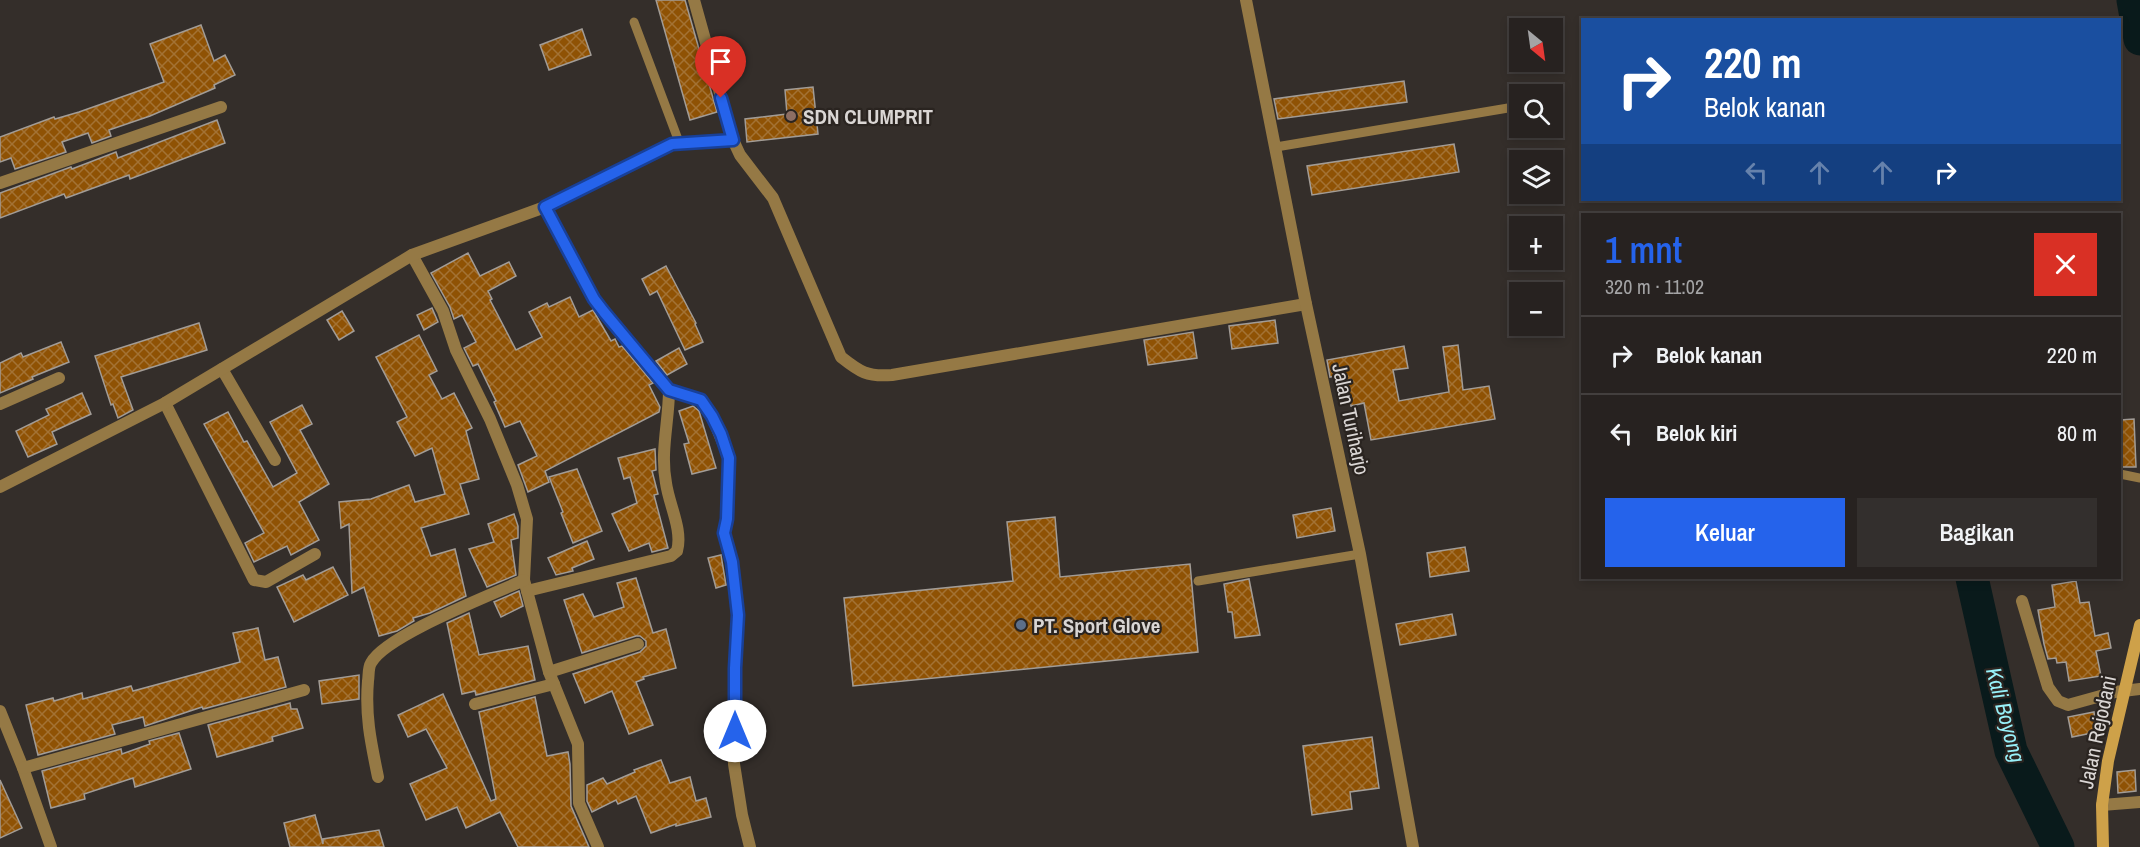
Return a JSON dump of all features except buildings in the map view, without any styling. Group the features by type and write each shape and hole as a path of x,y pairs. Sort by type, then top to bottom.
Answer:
{"main road":[{"name":"Jalan Rejodani","path":"2103,847 2102,804 2108,761 2140,625"}],"street":[{"path":"694,0 733,140 740,155 773,198 841,357 862,372 874,376 892,375 1306,304"},
{"name":"Jalan Turiharjo","path":"1246,0 1306,304 1360,554 1413,847"},
{"path":"0,183 221,107"},
{"path":"0,487 165,403 412,255 545,207 672,144 733,140"},
{"path":"545,207 594,299 669,390 701,400 721,434 729,458 727,519 724,533 732,562 738,615 735,668 735,764 742,815 750,847"},
{"path":"412,255 443,311 456,350 490,419 528,519 525,585 552,678 578,744 579,804 598,847"},
{"path":"222,369 275,460"},
{"path":"0,404 59,378"},
{"path":"378,777 367,726 366,703 369,665 386,646 449,613 525,585 671,556 677,551 678,534 665,482 664,450 669,390"},
{"path":"165,403 254,580 266,582 315,554"},
{"path":"2022,601 2048,687 2058,701 2068,705 2140,689"},
{"path":"475,704 552,678 638,644"},
{"path":"23,768 304,690"},
{"path":"0,711 51,847"},
{"path":"2102,804 2140,802"}],"lane":[{"path":"634,22 679,142"},
{"path":"1276,147 1509,108"},
{"path":"2121,474 2140,478"},
{"path":"1198,581 1360,554"}],"waterway":[{"path":"2133,0 2140,39"},
{"name":"Kali Boyong","path":"1972,579 2011,751 2058,847"}],"place":[{"name":"SDN CLUMPRIT","path":"791,116"},
{"name":"PT. Sport Glove","path":"1021,625"}],"route":[{"path":"721,98 733,140 672,144 545,207 594,299 604,312 669,390 701,400 721,434 729,458 729,496 724,533 732,562 738,615 735,731"}]}
